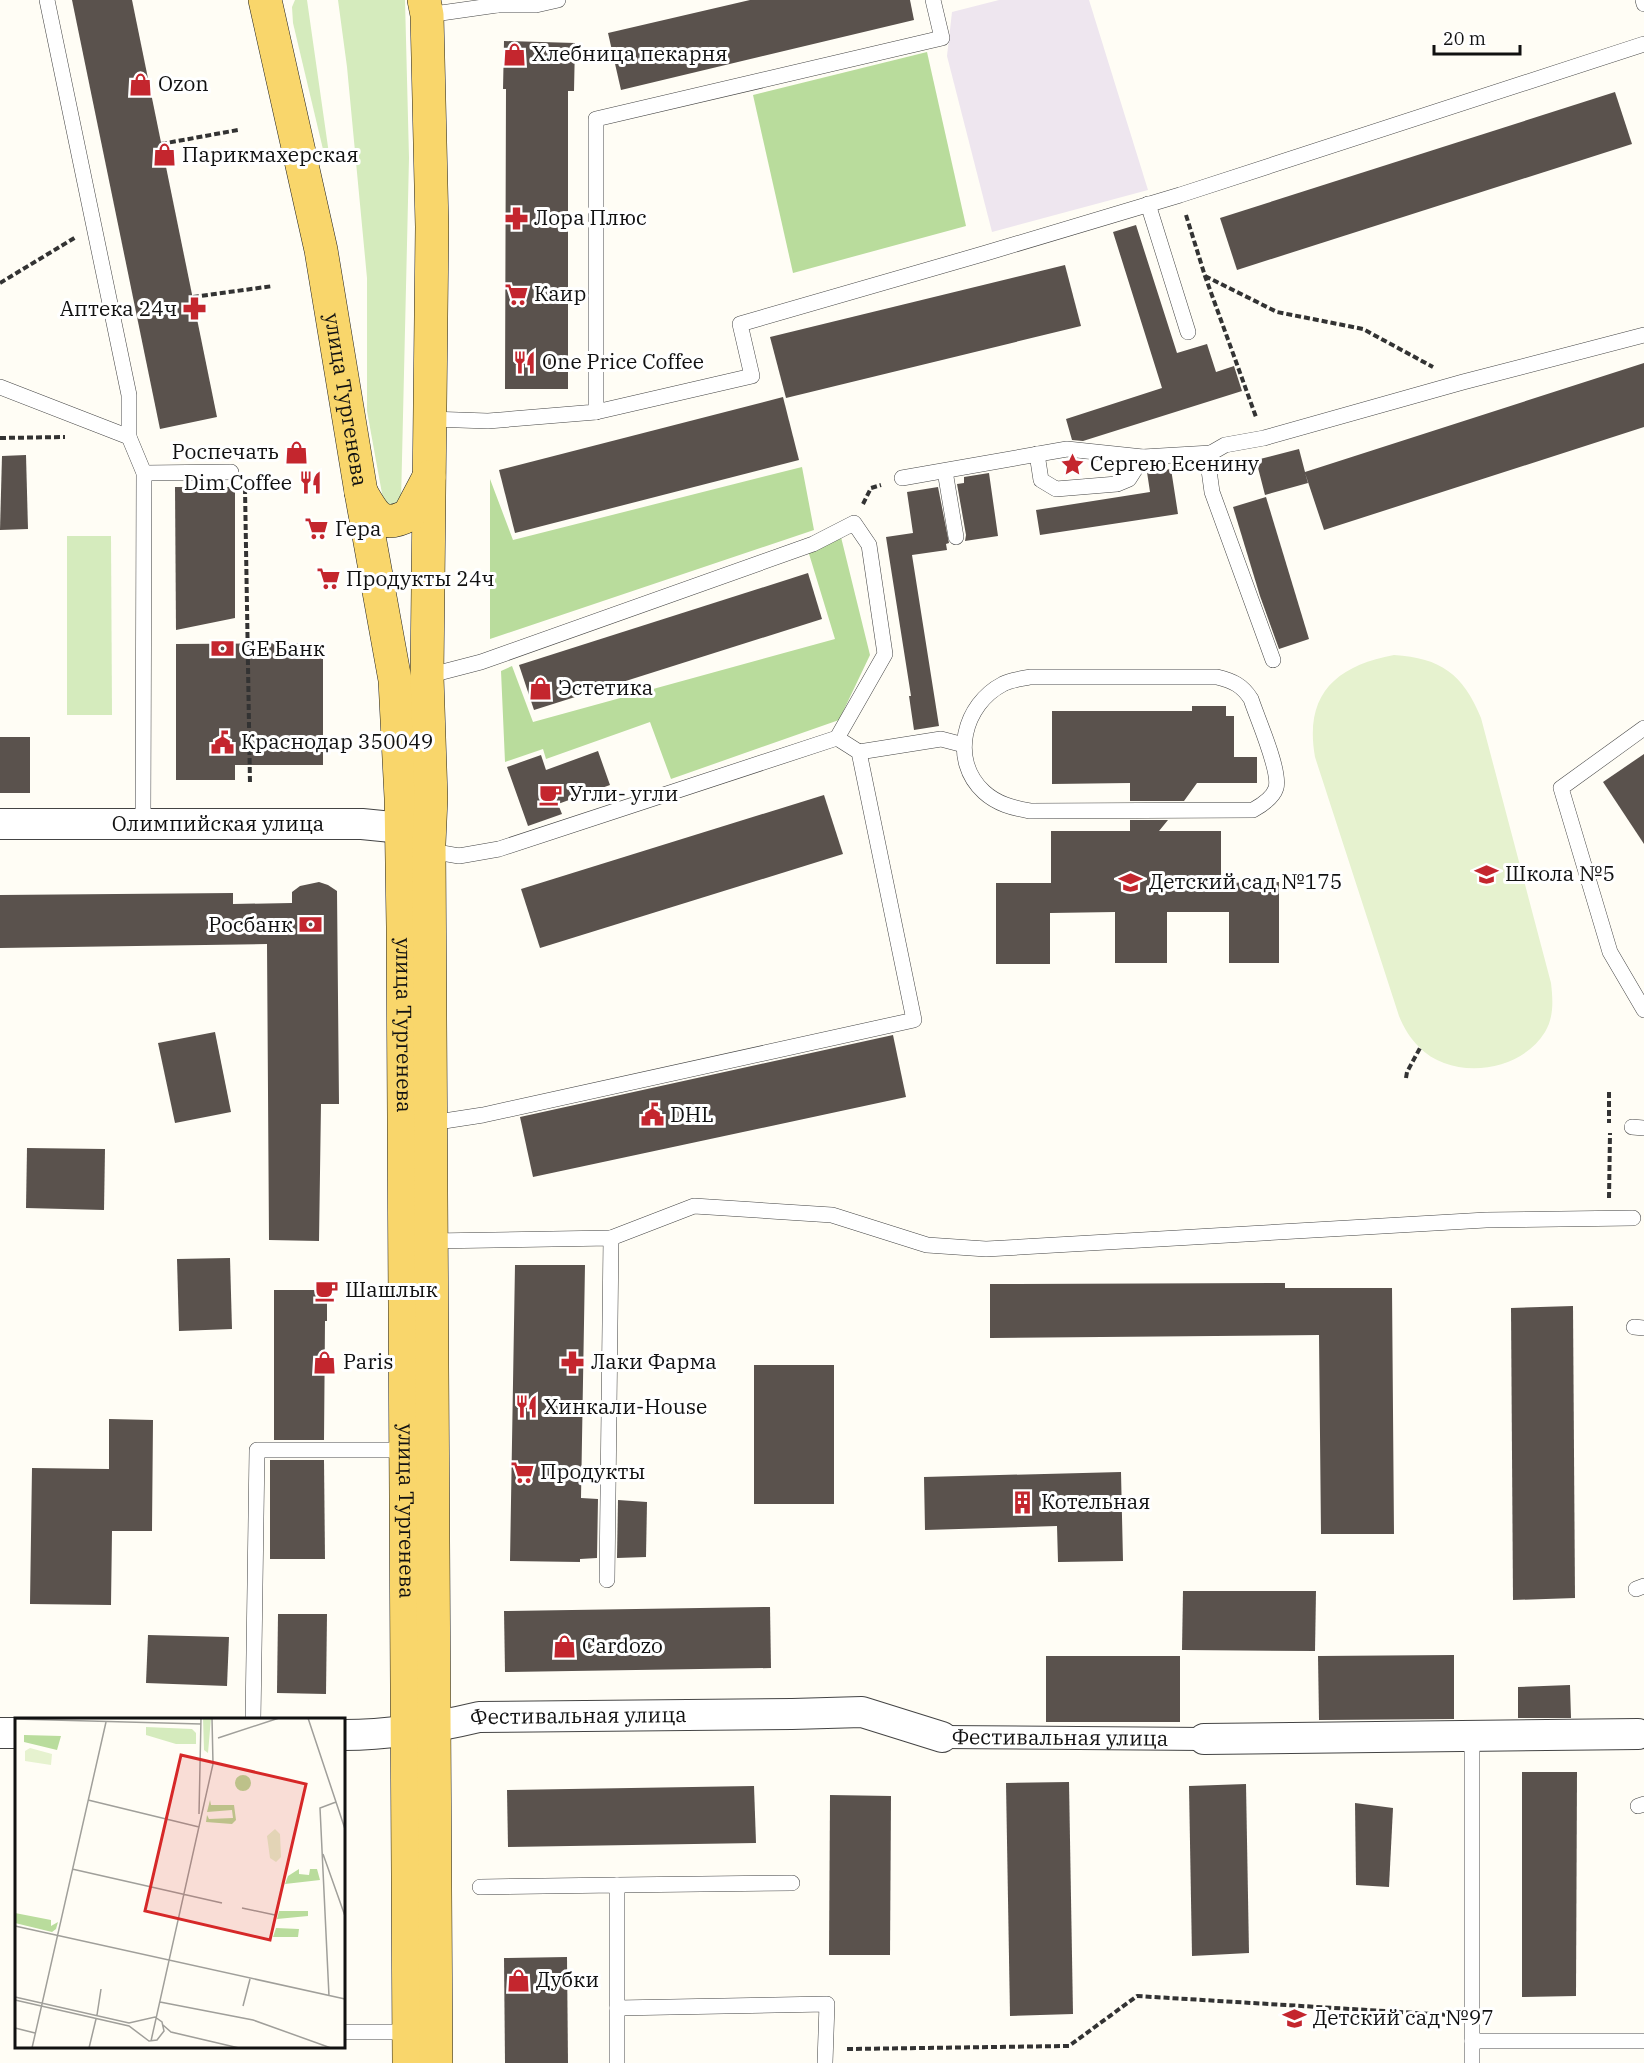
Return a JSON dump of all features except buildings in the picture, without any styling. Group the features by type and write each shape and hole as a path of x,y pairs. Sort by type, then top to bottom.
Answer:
{"main road":[{"name":"улица Тургенева","path":"268,3 321,250 395,680 402,828 405,1450 436,2063"},
{"name":"улица Тургенева","path":"408,2047 420,1730 431,1241 429,844 431,798 427,676 432,227 424,5"},
{"path":"361,492 372,512 381,519 392,522 409,515 429,475"}],"street":[{"name":"Олимпийская улица","path":"0,824 362,824 402,828 429,844"},
{"name":"Фестивальная улица","path":"345,1735 420,1730 479,1717 862,1712 942,1737 1204,1739 1638,1734"}],"lane":[{"path":"47,0 129,395 129,437 144,473 143,824"},
{"path":"424,5 496,2 536,5 558,0"},
{"path":"596,412 596,119 942,38 933,0"},
{"path":"430,419 488,421 596,412 752,376 740,324 1180,195 1644,44"},
{"path":"1148,204 1188,332"},
{"path":"902,478 1067,449 1143,457 1211,453 1225,445 1263,438 1463,382 1644,335"},
{"path":"0,387 129,437"},
{"path":"1211,453 1208,463 1212,492 1273,660"},
{"path":"1037,454 1041,480 1056,489 1117,484 1129,479 1143,457"},
{"path":"945,471 956,537"},
{"path":"144,473 231,472"},
{"path":"427,676 480,662 791,552 854,524 869,545 885,654 837,738 499,849 459,856 442,853 429,844"},
{"path":"1030,677 1217,677 1232,681 1244,688 1251,699 1277,775 1276,788 1263,805 1253,810 1030,811 1005,806 983,792 969,770 964,745 969,719 973,712 983,698 1004,683 1030,677"},
{"path":"1644,728 1561,788 1611,952 1644,1010"},
{"path":"837,738 859,752 940,739 964,745"},
{"path":"431,1123 483,1115 914,1020 859,752"},
{"path":"431,1241 611,1238 694,1206 832,1215 927,1245 986,1249 1486,1220 1634,1218"},
{"path":"607,1580 611,1238"},
{"path":"253,1718 257,1450 405,1450"},
{"path":"1472,1736 1472,2063"},
{"path":"480,1887 792,1883"},
{"path":"617,1885 618,2063"},
{"path":"617,2008 827,2004 825,2056"},
{"path":"345,2032 408,2047"},
{"path":"1472,2041 1644,2041"}],"path":[{"path":"161,144 238,130"},
{"path":"1180,195 1205,276 1263,438"},
{"path":"0,283 94,226"},
{"path":"1205,276 1277,312 1363,329 1463,382"},
{"path":"193,297 273,286"},
{"path":"854,524 871,488 902,478"},
{"path":"245,482 250,784"},
{"path":"1406,1078 1420,1048"},
{"path":"825,2056 1069,2046 1137,1996 1472,2017"}],"shaded area":[{"path":"999,0 1089,0 1148,190 992,232 947,56 952,12"}],"green space":[{"path":"295,0 307,0 330,161 326,162 293,23 292,7"},
{"path":"338,0 405,0 409,158 401,502 391,508 383,499 367,411 367,278 347,67"},
{"path":"927,52 966,226 793,273 753,95"},
{"path":"802,467 814,530 490,639 490,479 513,540"},
{"path":"840,533 870,655 839,720 671,779 650,722 546,759 543,749 505,762 501,671 512,666 533,722 835,639 806,544"},
{"path":"67,536 111,536 112,715 67,715"},
{"path":"1394,655 1425,660 1448,671 1466,690 1481,718 1551,983 1552,996 1551,1014 1545,1032 1534,1046 1503,1064 1485,1068 1449,1065 1433,1058 1419,1047 1408,1033 1399,1016 1315,757 1314,716 1328,687 1355,667"}],"place":[{"name":"Хлебница пекарня","path":"514,54"},
{"name":"Ozon","path":"140,84"},
{"name":"Парикмахерская","path":"164,155"},
{"name":"Лора Плюс","path":"516,218"},
{"name":"Каир","path":"516,294"},
{"name":"Аптека 24ч","path":"195,309"},
{"name":"One Price Coffee","path":"524,362"},
{"name":"Роспечать","path":"297,452"},
{"name":"Сергею Есенину","path":"1072,464"},
{"name":"Dim Coffee","path":"310,483"},
{"name":"Гера","path":"317,529"},
{"name":"Продукты 24ч","path":"328,579"},
{"name":"GE Банк","path":"223,649"},
{"name":"Эстетика","path":"540,688"},
{"name":"Краснодар 350049","path":"223,742"},
{"name":"Угли- угли","path":"551,794"},
{"name":"Школа №5","path":"1487,874"},
{"name":"Детский сад №175","path":"1131,882"},
{"name":"Росбанк","path":"311,925"},
{"name":"DHL","path":"652,1115"},
{"name":"Шашлык","path":"327,1290"},
{"name":"Paris","path":"325,1362"},
{"name":"Лаки Фарма","path":"573,1362"},
{"name":"Хинкали-House","path":"526,1407"},
{"name":"Продукты","path":"522,1472"},
{"name":"Котельная","path":"1023,1502"},
{"name":"Cardozo","path":"564,1646"},
{"name":"Дубки","path":"518,1980"},
{"name":"Детский сад №97","path":"1295,2018"}]}
